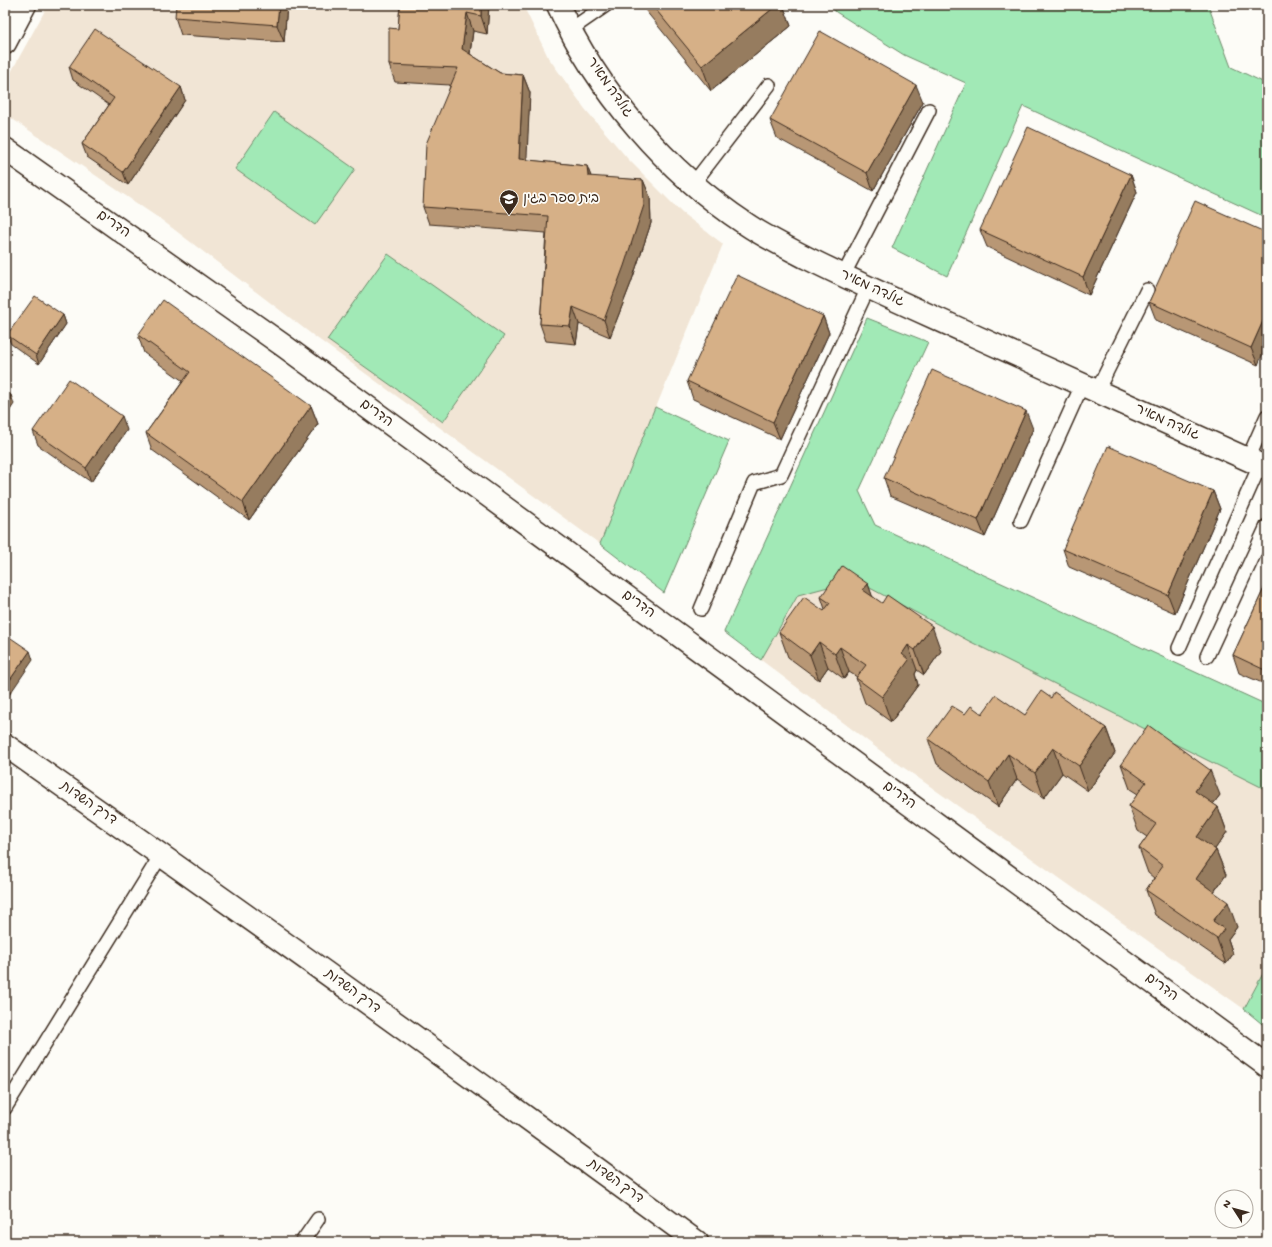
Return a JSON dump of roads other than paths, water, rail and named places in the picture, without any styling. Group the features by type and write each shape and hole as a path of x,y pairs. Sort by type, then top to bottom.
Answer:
{"street":[{"path":"5,43 25,5"},
{"name":"גולדה מאיר","path":"558,5 570,30 610,92 639,130 675,168 693,184 709,198 747,225 842,276 1258,464"},
{"name":"הדרים","path":"5,149 284,346 1267,1066"},
{"name":"דרך השדות","path":"5,745 160,854 564,1144 697,1242"}],"lane":[{"path":"570,30 606,5"},
{"path":"693,184 770,85"},
{"path":"842,276 929,110"},
{"path":"701,609 754,484 781,474 868,288"},
{"path":"1021,521 1090,388 1147,290"},
{"path":"1179,648 1258,464 1267,416"},
{"path":"1207,656 1267,526"},
{"path":"5,1108 160,854"},
{"path":"302,1242 318,1219"}],"place":[{"name":"בית ספר בגין","path":"509,216"}]}
